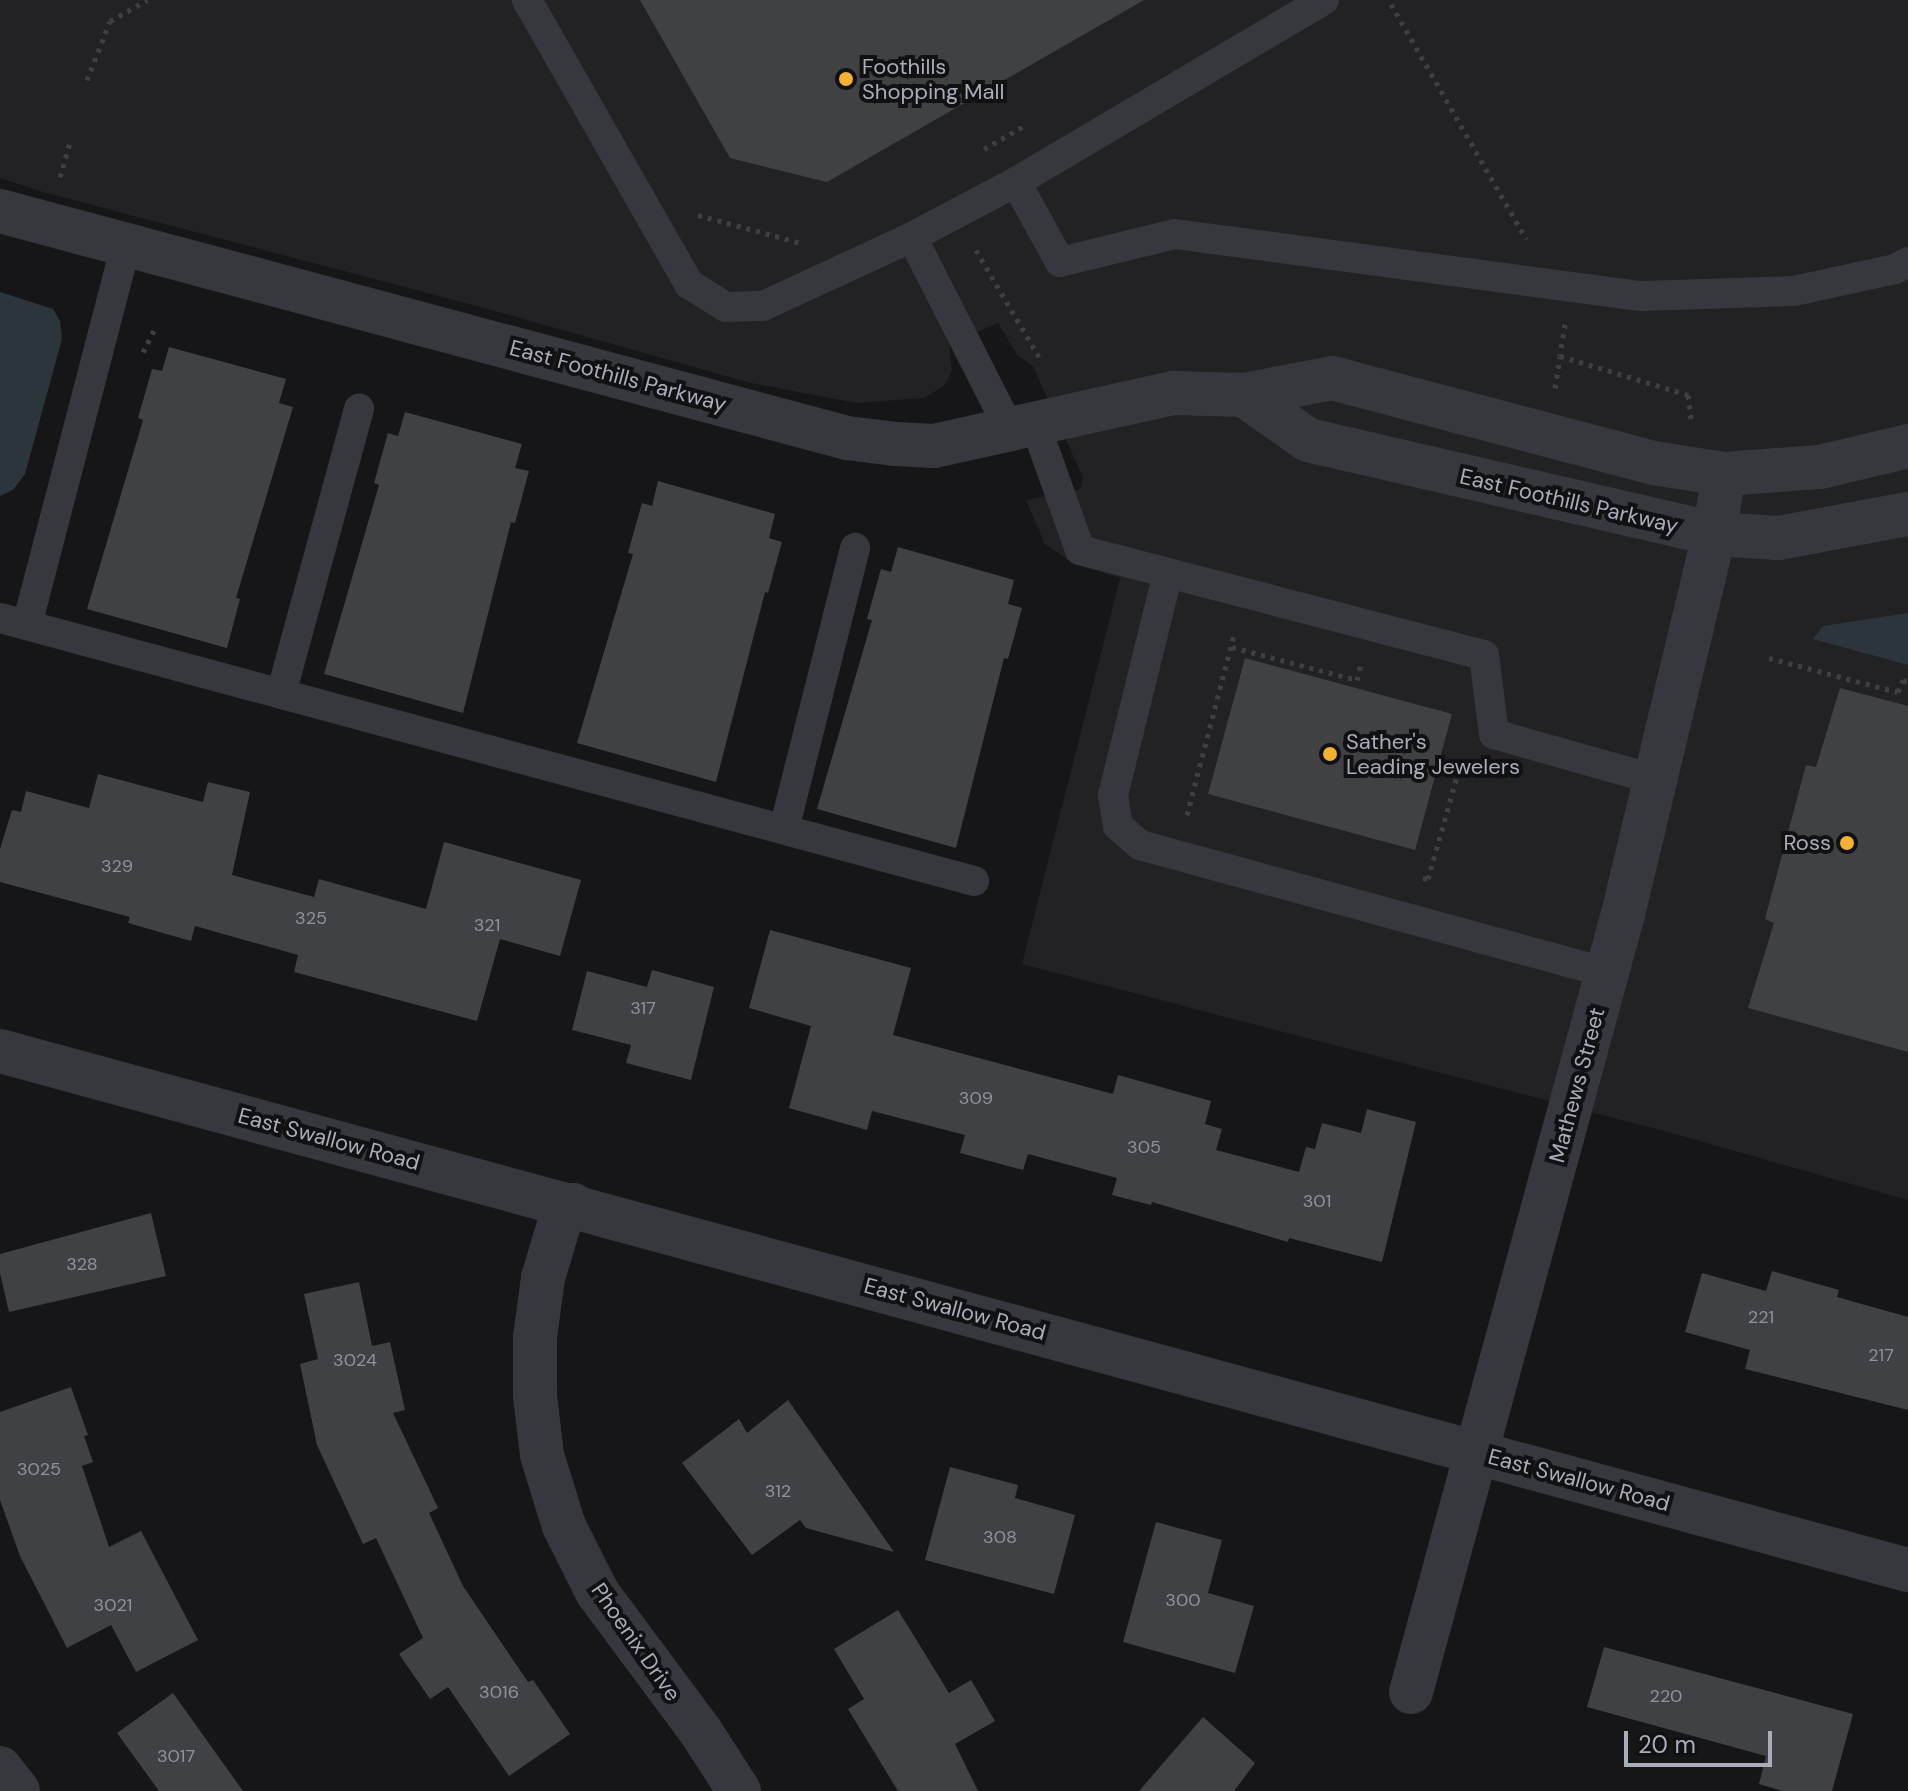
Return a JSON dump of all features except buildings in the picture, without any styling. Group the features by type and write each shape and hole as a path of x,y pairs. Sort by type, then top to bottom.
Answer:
{"street":[{"name":"East Foothills Parkway","path":"0,211 847,438 934,446 1174,393 1244,395 1332,378 1653,463 1724,474 1820,467 1908,446"},
{"name":"East Foothills Parkway","path":"1244,395 1308,440 1714,534 1778,538 1908,514"},
{"name":"Mathews Street","path":"1411,1692 1479,1453 1657,780 1714,534 1724,474"},
{"name":"East Swallow Road","path":"0,1051 1908,1570"},
{"name":"Phoenix Drive","path":"574,1205 560,1221 543,1278 535,1337 535,1396 542,1455 564,1526 597,1592 701,1732 739,1791"},
{"path":"0,1768 18,1791"}],"lane":[{"path":"527,0 689,284 726,307 763,306 912,237 1016,182 1324,0"},
{"path":"1016,182 1060,262 1175,234 1642,296 1794,291 1895,269 1908,262"},
{"path":"912,237 1022,426 1080,550 1484,655 1494,734 1657,780"},
{"path":"126,244 13,621 974,881"},
{"path":"281,694 359,408"},
{"path":"784,829 855,548"},
{"path":"1168,573 1113,795 1118,826 1140,845 1607,973"}],"path":[{"path":"87,80 110,21 147,0"},
{"path":"1391,4 1529,243"},
{"path":"972,156 1026,125"},
{"path":"56,190 70,141"},
{"path":"696,214 815,246"},
{"path":"976,250 1039,357"},
{"path":"1554,389 1566,312"},
{"path":"1560,356 1688,395 1691,420"},
{"path":"1186,816 1236,626"},
{"path":"1231,647 1357,680 1362,659"},
{"path":"1769,658 1898,692 1903,680 1908,682"},
{"path":"1413,875 1428,879 1464,751"},
{"path":"1173,812 1202,820"}],"shaded area":[{"name":"Foothills Shopping Mall","path":"0,0 1908,0 1908,1200 1661,1130 1022,964 1120,578 1074,564 1045,544 1026,500 1081,489 1083,478 1033,366 1017,355 998,323 949,345 952,370 945,385 924,398 856,403 751,383 477,306 43,192 0,178"},
{"path":"0,292 53,309 60,321 62,339 25,474 13,490 0,496"},
{"path":"1908,613 1908,665 1813,639 1823,626"}],"place":[{"name":"Foothills Shopping Mall","path":"846,79"},
{"name":"Sather's Leading Jewelers","path":"1330,754"},
{"name":"Ross","path":"1847,843"}]}
